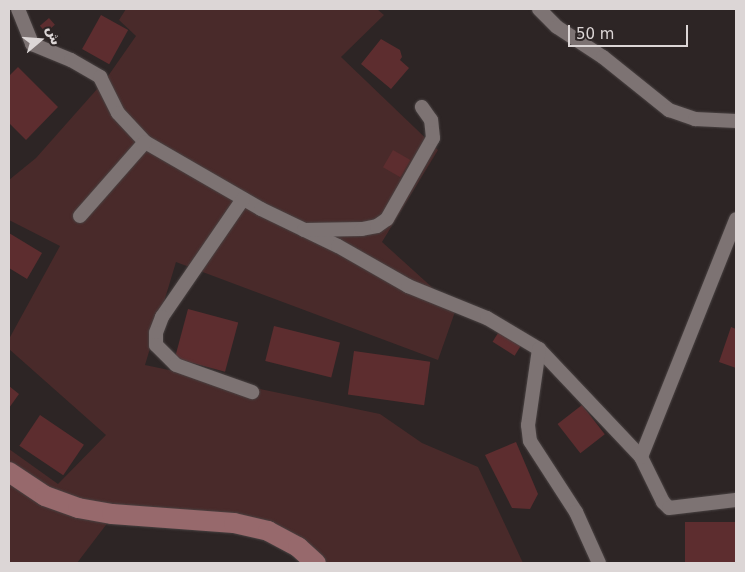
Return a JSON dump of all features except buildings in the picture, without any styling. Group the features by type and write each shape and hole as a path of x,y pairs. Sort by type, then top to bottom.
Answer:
{"main road":[{"path":"9,472 46,496 78,508 112,514 234,523 268,531 298,547 316,563"}],"street":[{"path":"18,9 32,44 71,60 100,77 118,113 145,142 243,199 408,286 513,331 539,349 641,457 663,502 669,508 736,500"},
{"path":"539,9 557,27 603,57 669,110 695,119 736,122"},
{"path":"303,230 362,229 377,226 387,219 433,138 431,120 422,107"},
{"path":"80,216 145,142"},
{"path":"243,199 170,302 156,333 156,345 176,365 252,392"},
{"path":"641,457 736,218"},
{"path":"539,349 528,425 530,441 576,512 599,563"}],"shaded area":[{"path":"126,9 377,9 384,15 341,57 438,150 382,242 456,309 438,360 176,262 145,365 380,414 422,443 478,467 523,563 320,563 249,521 112,517 77,563 9,563 9,449 58,484 106,435 9,349 9,339 60,246 9,220 9,180 36,158 106,79 136,36 119,20"}]}
